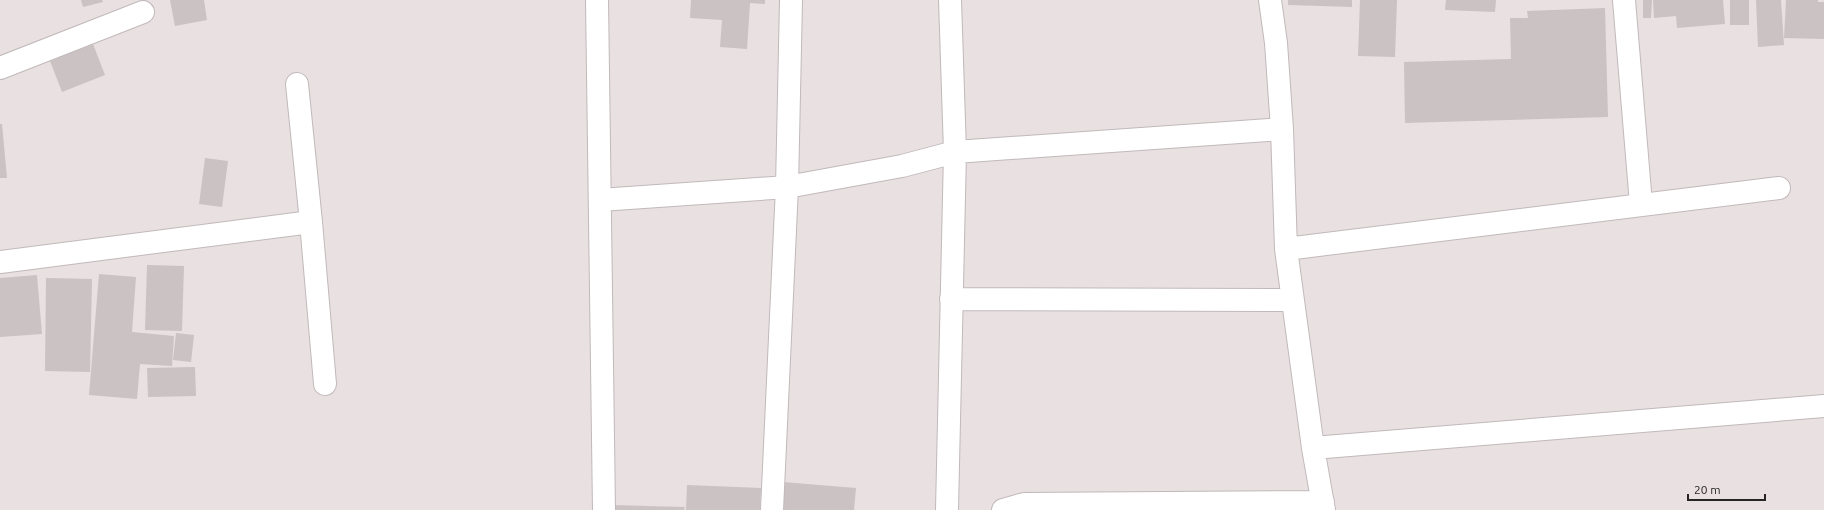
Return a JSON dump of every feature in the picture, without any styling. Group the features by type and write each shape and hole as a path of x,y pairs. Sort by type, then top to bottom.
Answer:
{"street":[{"path":"597,0 604,510"},
{"path":"772,510 787,187 791,0"},
{"path":"947,510 955,152 950,0"},
{"path":"1003,510 1024,504 1323,506 1313,448 1286,249 1282,130 1276,43 1270,0"},
{"path":"1624,0 1641,204"},
{"path":"0,68 143,12"},
{"path":"297,84 325,384"},
{"path":"600,200 787,187 902,166 955,152 1282,130"},
{"path":"1286,249 1779,188"},
{"path":"0,262 311,222"},
{"path":"951,299 1292,300"},
{"path":"1313,448 1824,406"}],"building":[{"path":"81,0 102,0 103,2 83,7"},
{"path":"170,0 204,0 207,20 175,26"},
{"path":"691,0 765,0 765,4 750,3 747,49 720,47 722,20 690,18"},
{"path":"1288,0 1352,0 1352,7 1288,5"},
{"path":"1360,0 1397,0 1395,57 1358,56"},
{"path":"1446,0 1496,0 1495,12 1445,10"},
{"path":"1643,0 1652,0 1651,18 1643,18"},
{"path":"1653,0 1723,0 1725,24 1677,28 1676,16 1654,18"},
{"path":"1730,0 1749,0 1749,25 1730,25"},
{"path":"1756,0 1781,0 1784,45 1758,47"},
{"path":"1786,0 1818,0 1818,2 1824,2 1824,39 1784,38"},
{"path":"1605,8 1608,117 1405,123 1404,62 1511,59 1510,18 1528,18 1527,11"},
{"path":"93,44 105,75 62,92 50,61"},
{"path":"0,124 2,124 7,178 0,178"},
{"path":"205,158 228,161 222,207 199,204"},
{"path":"147,265 184,266 182,331 145,330"},
{"path":"99,274 136,277 132,332 174,336 172,366 140,364 137,399 89,395"},
{"path":"37,275 42,334 0,337 0,278"},
{"path":"46,278 92,279 90,372 45,371"},
{"path":"176,333 194,335 191,362 173,360"},
{"path":"195,367 196,396 148,397 147,368"},
{"path":"783,482 856,488 854,510 781,510"},
{"path":"687,485 761,488 760,510 686,510"},
{"path":"610,505 685,507 684,510 610,510"}]}
